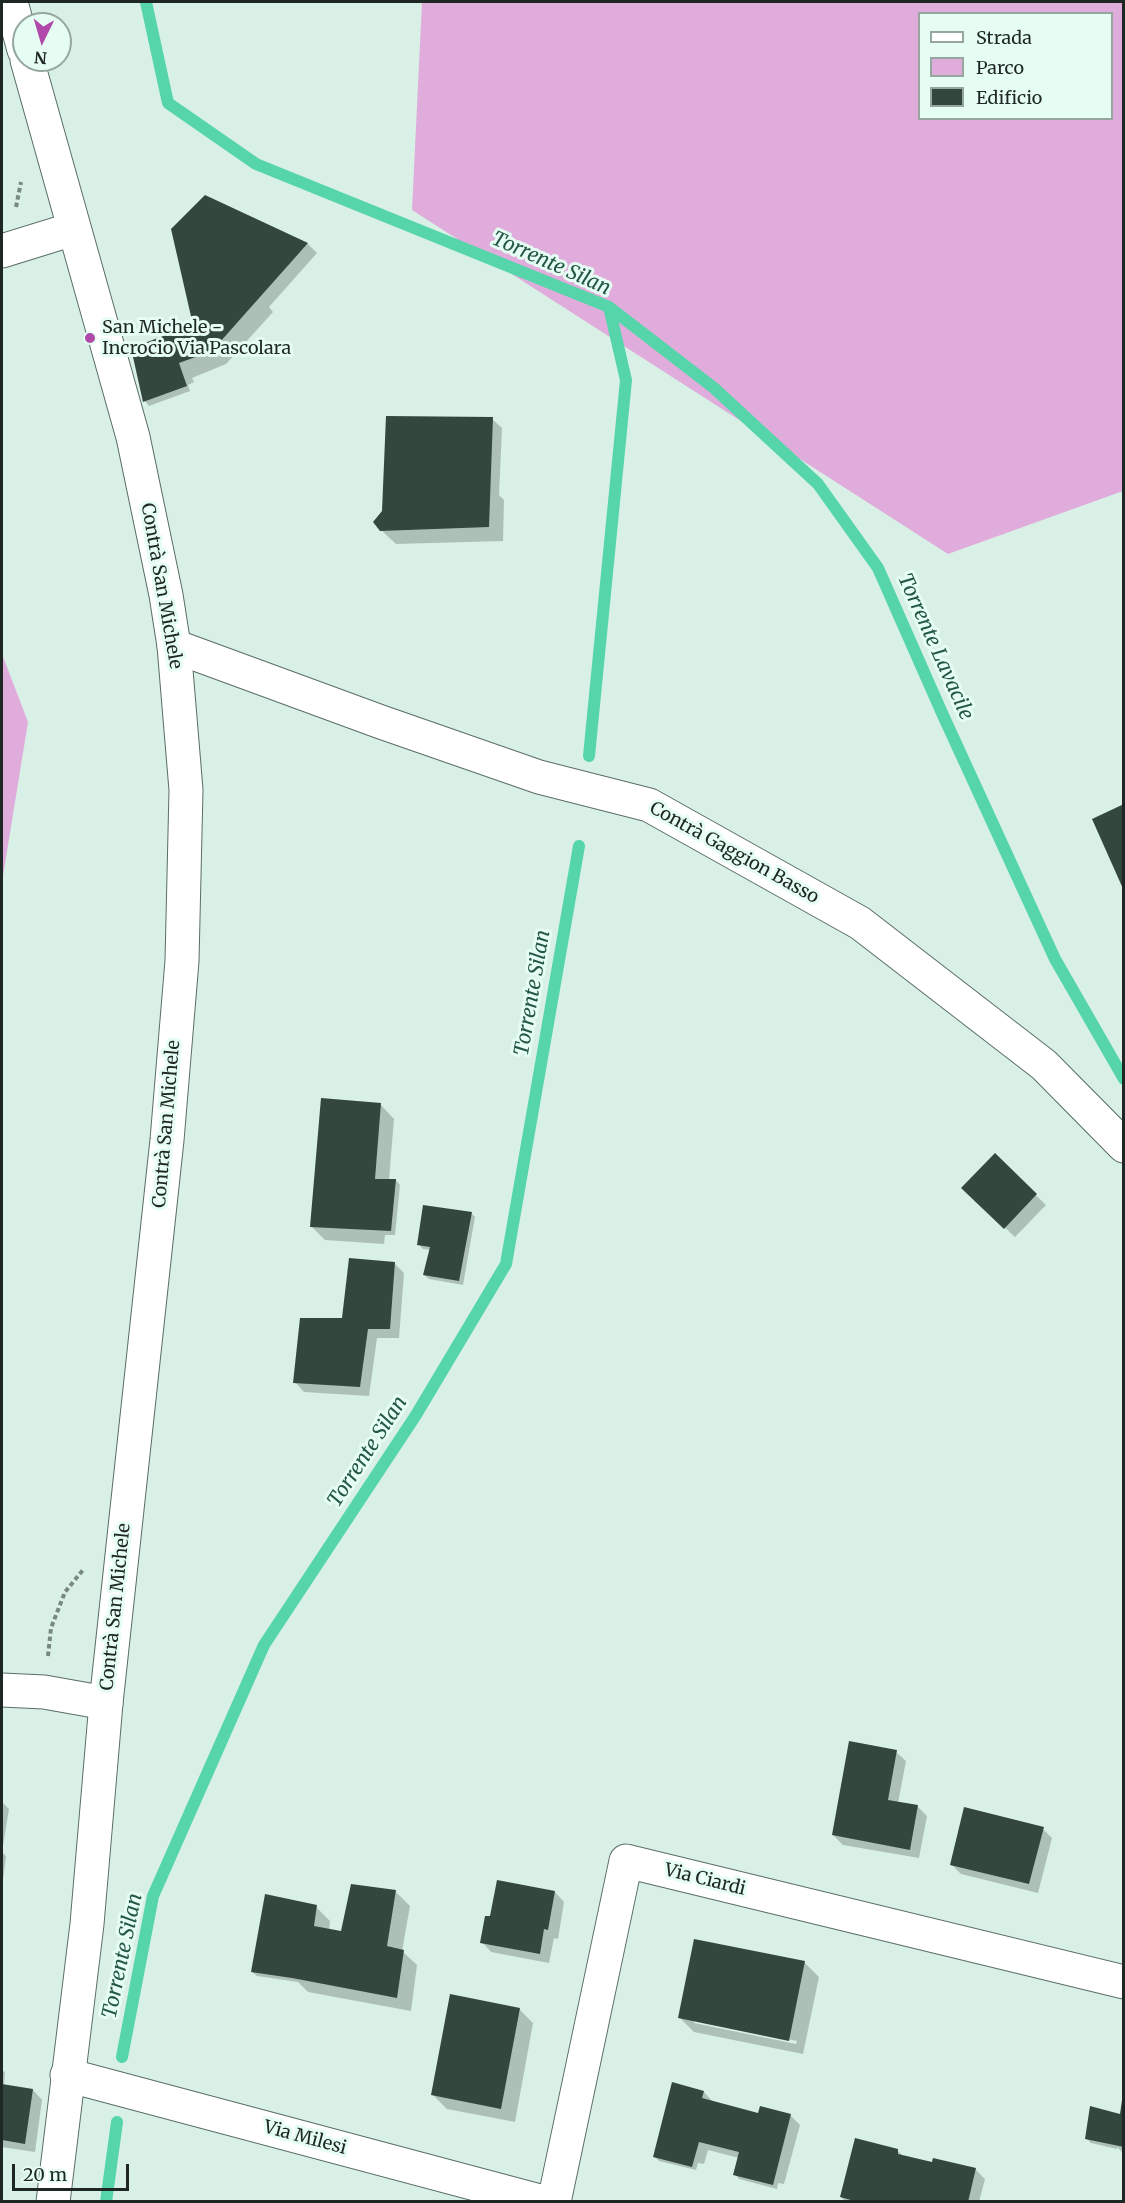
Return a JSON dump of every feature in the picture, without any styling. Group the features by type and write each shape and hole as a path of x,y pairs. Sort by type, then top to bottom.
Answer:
{"street":[{"name":"Contrà San Michele","path":"30,72 133,437 166,595 174,646 186,790 182,961 167,1140 106,1703 87,1924 53,2202"},
{"path":"12,248 73,229"},
{"name":"Contrà Gaggion Basso","path":"174,646 528,773 649,805 860,922 1044,1065 1124,1146"},
{"path":"2,1690 44,1692 106,1703"},
{"name":"Via Ciardi","path":"554,2202 626,1861 1124,1982"},
{"name":"Via Milesi","path":"67,2075 543,2202"}],"path":[{"path":"12,248 16,207 23,173"},
{"path":"44,1692 51,1628 65,1592 82,1570 86,1559"}],"green space":[{"path":"422,2 1123,2 1123,491 948,554 412,210"},
{"path":"2,654 28,722 2,882"}],"building":[{"path":"205,195 308,243 212,351 179,363 187,386 143,402 131,348 193,325 171,229"},
{"path":"386,416 493,417 489,527 380,531 373,522 382,511"},
{"path":"1124,804 1124,891 1092,819"},
{"path":"321,1098 381,1103 375,1179 396,1179 391,1231 310,1227"},
{"path":"995,1153 1037,1194 1004,1229 961,1188"},
{"path":"423,1205 472,1212 459,1281 423,1275 430,1247 417,1245"},
{"path":"349,1258 395,1262 390,1329 368,1329 360,1387 293,1383 300,1318 342,1318"},
{"path":"849,1741 897,1750 888,1800 918,1805 910,1850 832,1835"},
{"path":"964,1807 1044,1827 1029,1884 950,1865"},
{"path":"497,1880 555,1891 548,1930 544,1929 540,1954 480,1943 485,1916 490,1916"},
{"path":"351,1884 396,1890 387,1946 404,1950 397,1998 251,1972 265,1894 317,1905 314,1926 341,1931"},
{"path":"694,1939 805,1961 789,2041 678,2018"},
{"path":"450,1994 520,2008 501,2109 431,2095"},
{"path":"672,2082 704,2091 702,2098 758,2113 760,2106 791,2114 773,2185 733,2175 739,2152 699,2142 692,2167 653,2157"},
{"path":"2,2084 33,2089 25,2144 2,2140"},
{"path":"1122,2100 1124,2147 1085,2139 1090,2106 1120,2114"},
{"path":"855,2138 898,2149 898,2154 932,2162 933,2158 976,2168 968,2202 858,2202 840,2197"}],"waterway":[{"name":"Torrente Silan","path":"146,2 168,103 256,164 609,307 626,380 589,756"},
{"name":"Torrente Lavacile","path":"609,307 714,388 818,484 878,568 1055,959 1124,1079"},
{"name":"Torrente Silan","path":"122,2057 153,1896 264,1645 416,1415 506,1264 579,846"},
{"name":"Torrente Silan","path":"106,2202 117,2122"}],"place":[{"name":"San Michele - Incrocio Via Pascolara","path":"90,338"}]}
